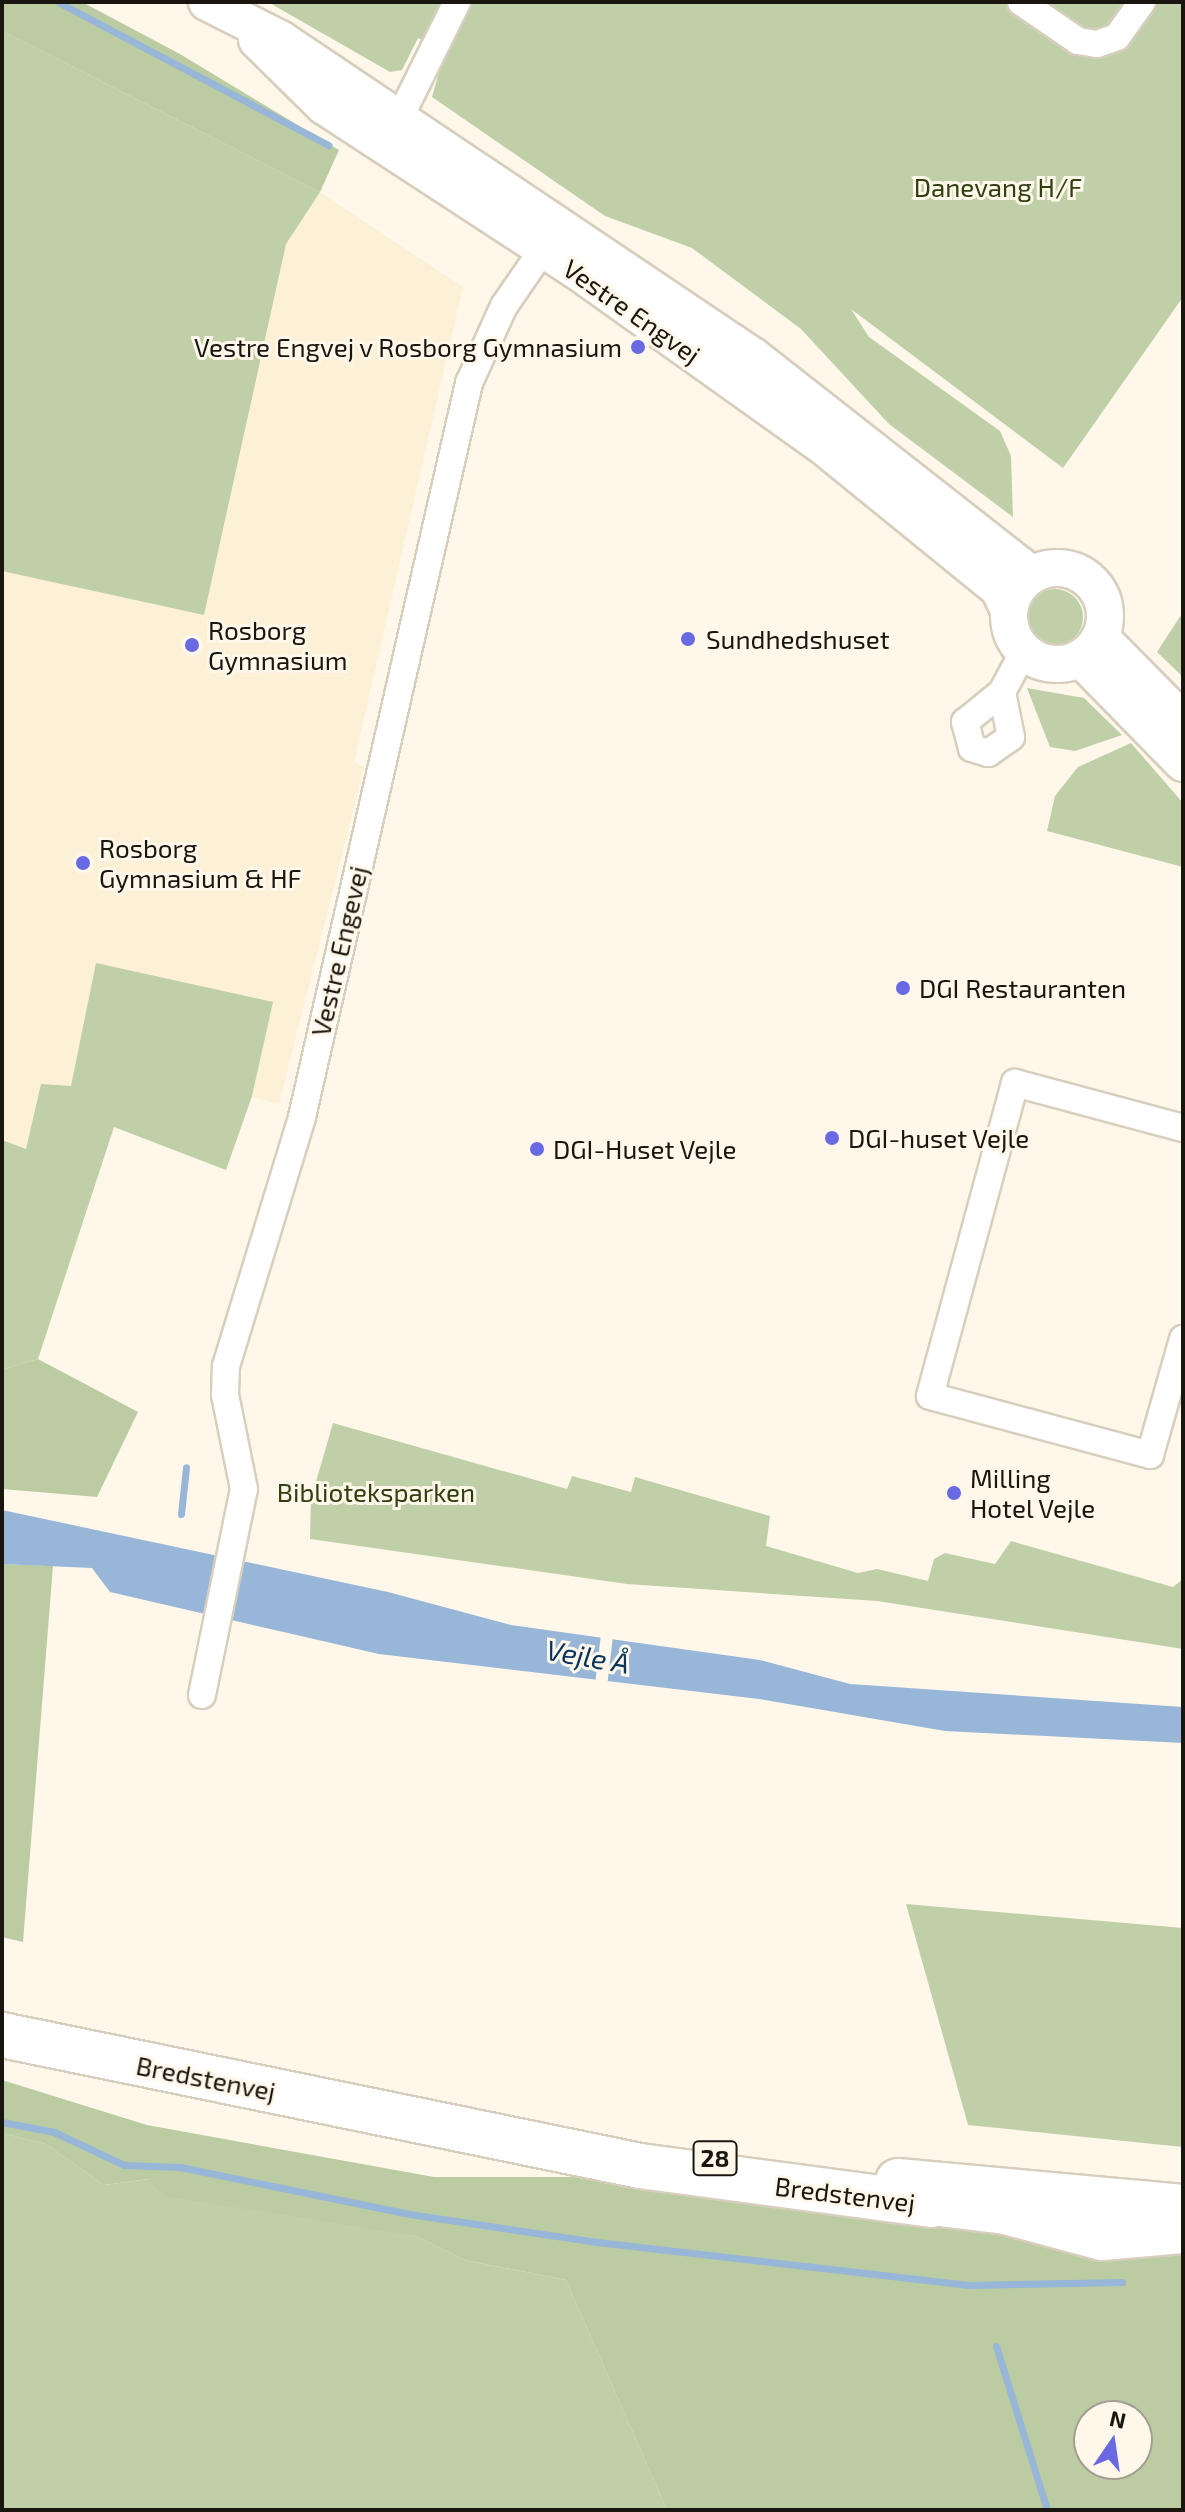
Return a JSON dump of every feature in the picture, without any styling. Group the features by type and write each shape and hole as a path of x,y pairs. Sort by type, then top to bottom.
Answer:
{"highway":[{"name":"Bredstenvej","path":"2,2035 640,2166 931,2205"},
{"name":"Bredstenvej","path":"458,2128 971,2190 1183,2207"}],"main road":[{"name":"Bredstenvej","path":"931,2205 1005,2214 1102,2240 1183,2233"}],"street":[{"name":"Vestre Engvej","path":"207,2 280,39 400,117 828,450 999,589 1009,610"},
{"path":"400,117 457,2"},
{"path":"1021,2 1078,41 1097,44 1117,37 1142,2"},
{"name":"Vestre Engvej","path":"244,23 324,106 754,357 1032,575"},
{"name":"Vestre Engevej","path":"202,1695 244,1489 226,1366 302,1117 469,383 504,306 552,237"},
{"path":"1002,692 1024,651 1009,610 1032,575 1055,568 1088,579 1102,600 1090,648"},
{"path":"1024,651 1057,664 1090,648"},
{"path":"1090,648 1183,721"},
{"path":"1090,648 1183,763"},
{"path":"1183,1128 1015,1083 930,1396 1150,1455 1183,1339"}],"shaded area":[{"name":"Rosborg Gymnasium","path":"2,31 320,192 463,287 354,762 364,767 279,1104 252,1097 226,1170 114,1127 38,1359 2,1370"}],"green space":[{"path":"2,2 82,2 180,54 339,150 320,192 2,31"},
{"name":"Danevang H/F","path":"268,2 1183,2 1183,297 1063,468 851,309 869,337 1000,431 1011,456 1013,517 889,424 801,329 692,248 605,216 432,97 445,51 418,38 402,70 390,72"},
{"path":"2,31 320,192 286,244 204,615 2,571"},
{"path":"1055,589 1074,598 1083,617 1074,636 1055,645 1036,636 1027,617 1036,598"},
{"path":"1183,612 1183,677 1157,652"},
{"path":"1027,688 1084,698 1122,735 1075,751 1050,747"},
{"path":"1131,743 1183,803 1183,867 1047,831 1055,796 1078,767"},
{"path":"96,963 273,1002 252,1096 226,1170 114,1127 38,1359 2,1370 2,1140 26,1149 41,1084 71,1086"},
{"path":"38,1359 138,1412 97,1497 2,1489 2,1370"},
{"name":"Biblioteksparken","path":"333,1423 567,1489 572,1476 631,1492 635,1477 770,1516 766,1546 858,1573 877,1569 928,1581 934,1559 945,1553 995,1564 1011,1541 1173,1587 1183,1579 1183,1649 877,1601 627,1584 310,1539 311,1499"},
{"path":"2,1564 53,1566 23,1942 2,1937"},
{"path":"906,1904 1183,1928 1183,2147 968,2125"},
{"path":"2,2080 147,2125 434,2177 613,2177 1183,2247 1183,2510 667,2510 566,2280 465,2260 416,2236 164,2196 148,2179 104,2185 46,2144 2,2133"},
{"path":"2,2133 46,2144 104,2185 149,2179 416,2236 465,2260 566,2280 667,2510 2,2510"}],"water":[{"name":"Vejle Å","path":"2,1510 388,1592 511,1625 760,1660 850,1684 1183,1707 1183,1743 945,1731 759,1699 379,1654 110,1592 92,1568 2,1564"}],"pier":[{"path":"601,1634 613,1636 607,1687 595,1685"}],"waterway":[{"path":"58,2 328,145"},
{"path":"181,1514 186,1467"},
{"path":"2,2122 54,2132 124,2165 180,2167 409,2214 597,2242 969,2285 1122,2282"},
{"path":"996,2346 1047,2510"}],"place":[{"name":"Vestre Engvej v Rosborg Gymnasium","path":"638,347"},
{"name":"Sundhedshuset","path":"688,639"},
{"name":"Rosborg Gymnasium","path":"192,645"},
{"name":"Rosborg Gymnasium & HF","path":"83,863"},
{"name":"DGI Restauranten","path":"903,988"},
{"name":"DGI-huset Vejle","path":"832,1138"},
{"name":"DGI-Huset Vejle","path":"537,1149"},
{"name":"Milling Hotel Vejle","path":"954,1493"}]}
